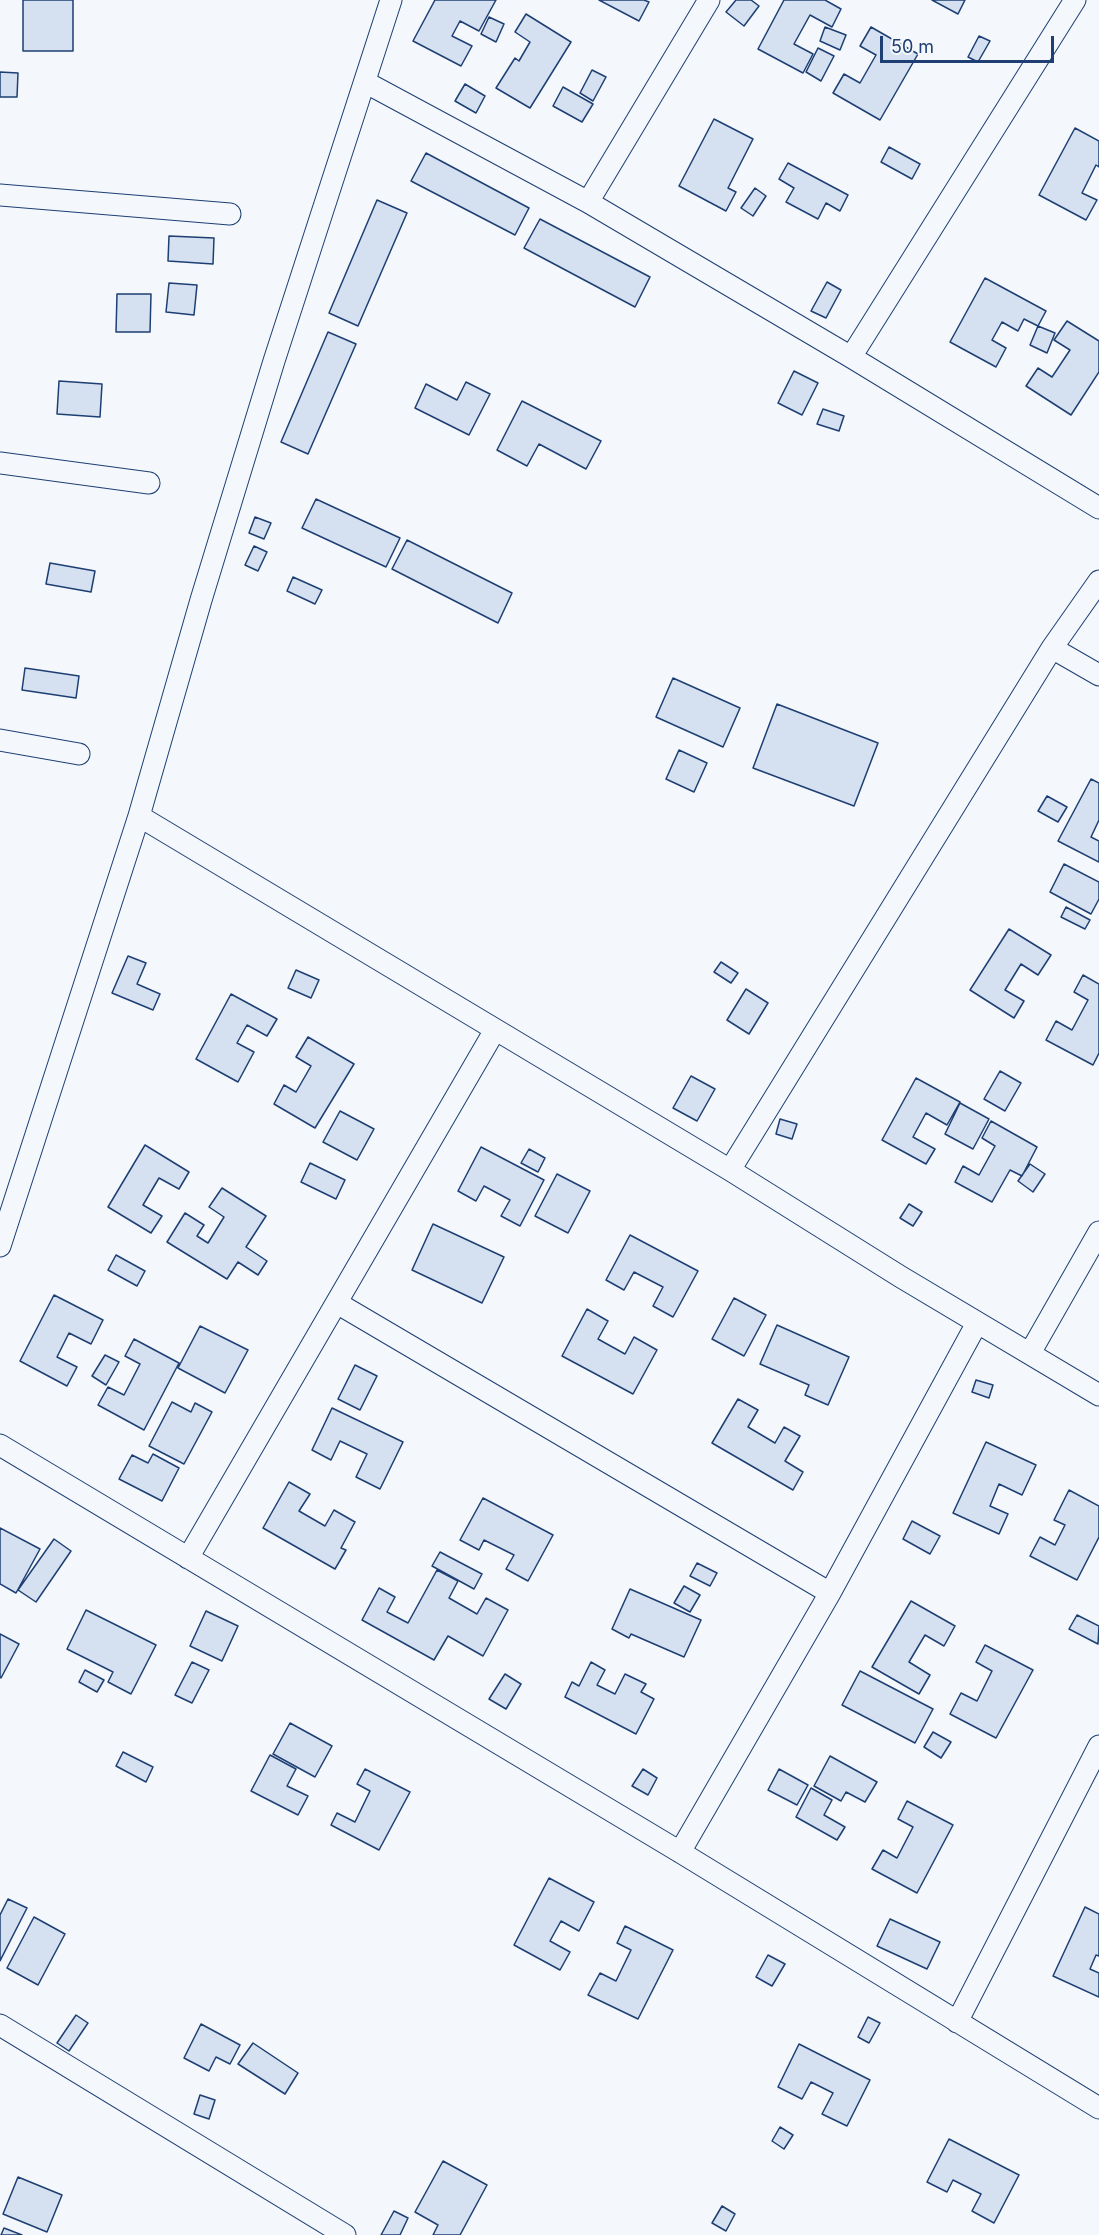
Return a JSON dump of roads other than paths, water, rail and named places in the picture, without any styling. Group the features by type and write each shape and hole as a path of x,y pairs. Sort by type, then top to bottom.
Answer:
{"street":[{"path":"0,1246 139,816 201,600 274,361 391,0"},
{"path":"588,202 710,0"},
{"path":"851,357 1075,0"},
{"path":"365,82 588,202 851,357 1099,508"},
{"path":"0,195 230,214"},
{"path":"0,463 149,483"},
{"path":"730,1170 1052,648 1099,581"},
{"path":"1052,648 1099,675"},
{"path":"0,740 79,754"},
{"path":"139,816 730,1170 977,1323 1099,1395"},
{"path":"188,1558 495,1030"},
{"path":"1030,1353 1099,1232"},
{"path":"337,1303 830,1593"},
{"path":"681,1852 830,1593 977,1323"},
{"path":"0,1445 681,1852 1099,2108"},
{"path":"957,2022 1099,1746"},
{"path":"0,2025 345,2235"}]}
